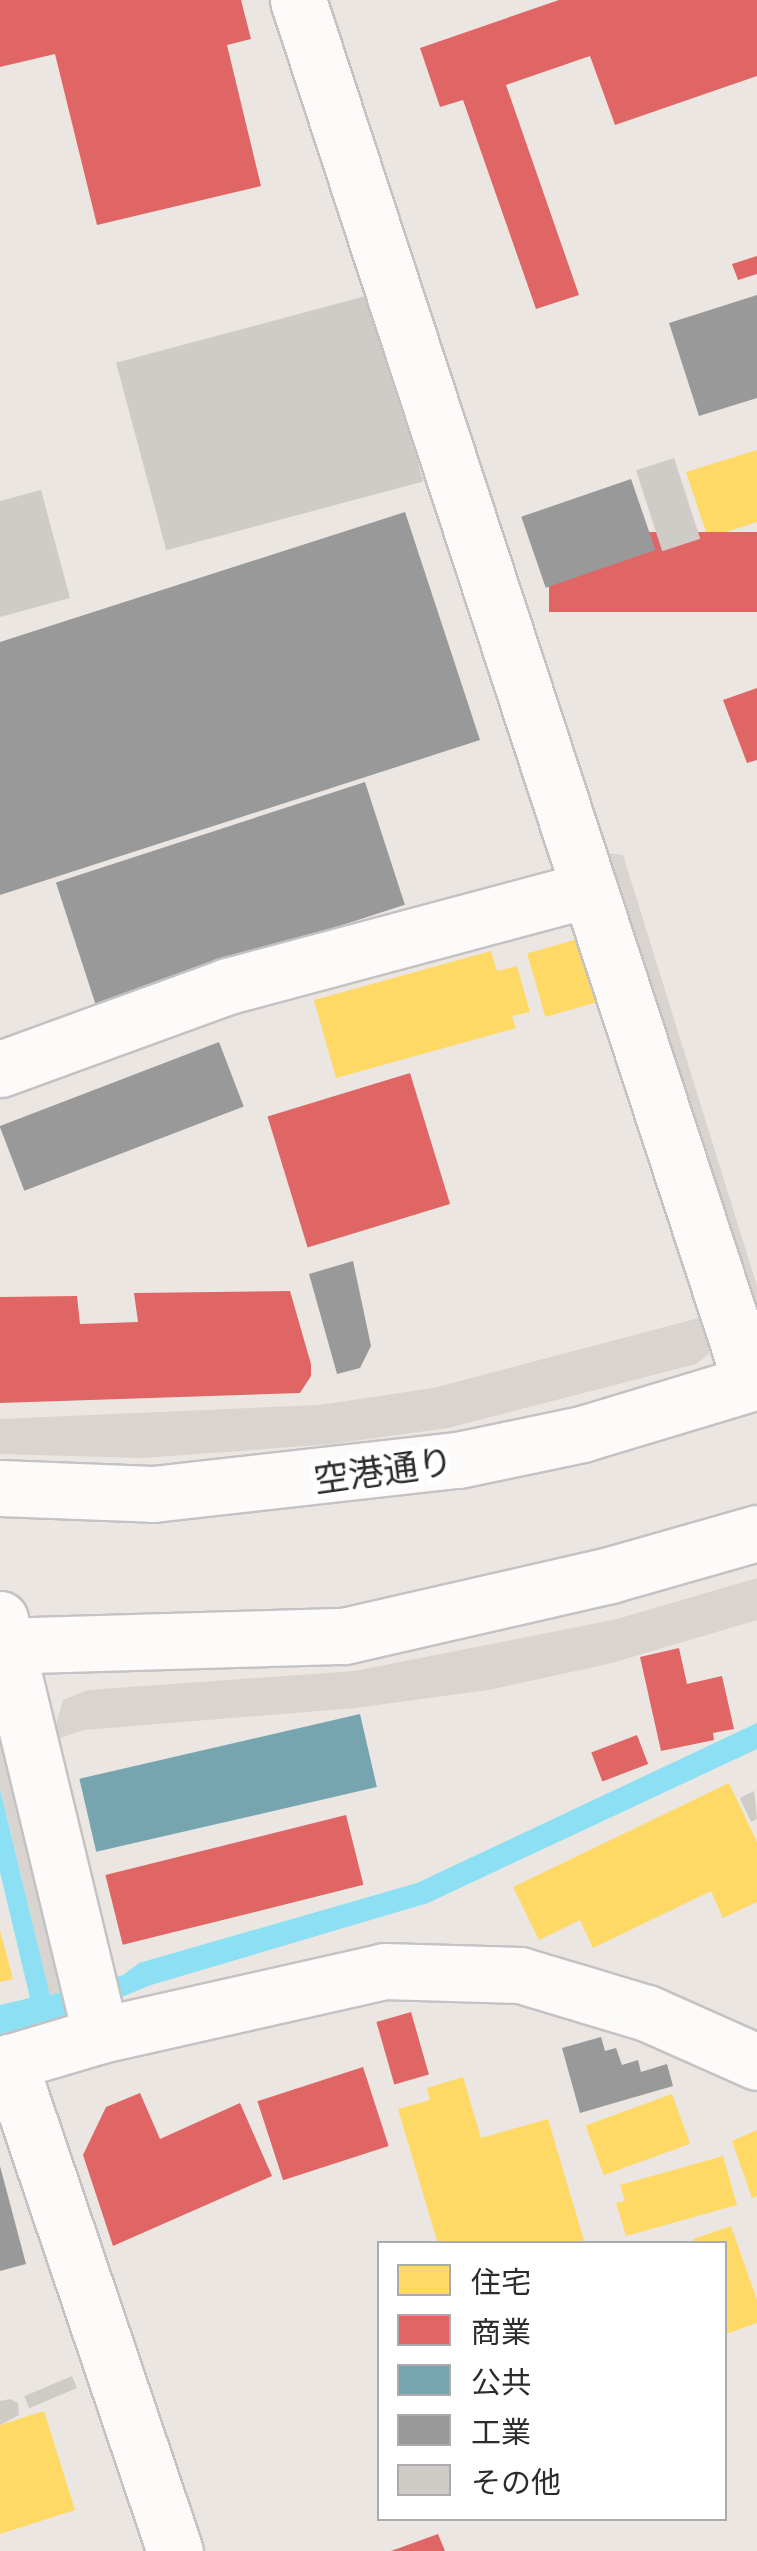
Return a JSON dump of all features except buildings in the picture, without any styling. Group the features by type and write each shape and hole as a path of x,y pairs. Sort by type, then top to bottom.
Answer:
{"street":[{"path":"298,0 754,1382"},
{"path":"0,1069 228,986 589,889"},
{"name":"空港通り","path":"0,1488 153,1494 458,1460 582,1434 754,1382"},
{"path":"95,2008 2,1637 344,1636 610,1575 757,1533"},
{"path":"174,2551 5,2064 95,2008 384,1971 520,1975 647,2014 757,2062"}],"shaded area":[{"path":"607,853 623,855 757,1286 757,1327"},
{"path":"714,1314 716,1333 708,1355 696,1364 448,1428 332,1444 143,1458 0,1454 0,1419 319,1405 433,1388"},
{"path":"757,1578 757,1620 612,1663 488,1690 355,1708 84,1730 60,1738 56,1724 63,1700 88,1690 355,1671 617,1619"},
{"path":"0,1722 67,1990 50,1995 0,1788"}],"water":[{"path":"757,1723 757,1749 428,1903 148,1986 0,2049 0,2005 30,1998 0,1872 0,1789 50,1995 123,1975 139,1963 417,1883"}]}
